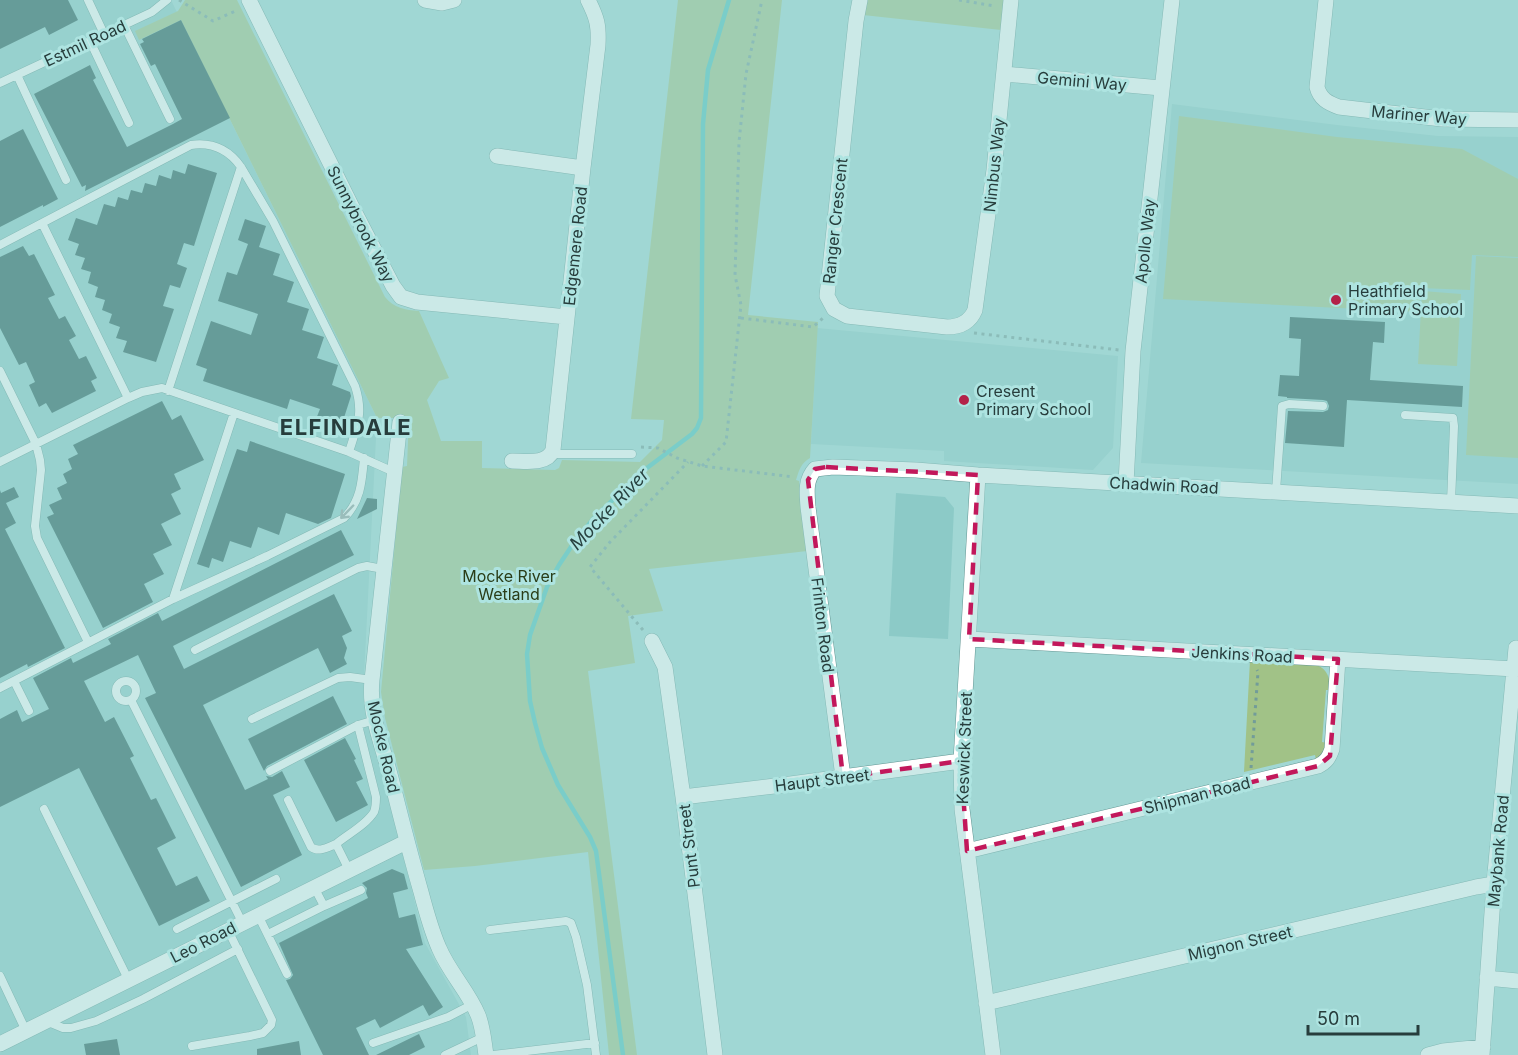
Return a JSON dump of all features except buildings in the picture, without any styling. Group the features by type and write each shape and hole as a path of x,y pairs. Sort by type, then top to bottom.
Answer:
{"street":[{"path":"425,0 442,3 454,0"},
{"name":"Edgemere Road","path":"551,454 599,30 588,0"},
{"name":"Ranger Crescent","path":"860,0 854,33 827,296 834,309 847,316 947,327 963,324"},
{"name":"Apollo Way","path":"1126,483 1133,351 1172,0"},
{"name":"Mariner Way","path":"1326,0 1317,76 1318,93 1329,104 1406,116 1518,120"},
{"name":"Sunnybrook Way","path":"250,3 351,206 401,297 417,302 567,317"},
{"name":"Nimbus Way","path":"963,324 973,316 978,297 1011,4"},
{"name":"Gemini Way","path":"1004,75 1161,88"},
{"path":"497,156 583,168"},
{"name":"Mocke Road","path":"399,422 371,691 375,720 432,932 448,967 478,1016 486,1055"},
{"path":"512,461 536,461 547,458 551,454"},
{"name":"Chadwin Road","path":"810,476 815,469 833,467 1518,506"},
{"name":"Keswick Street","path":"978,475 961,790 993,1055"},
{"name":"Frinton Road","path":"810,476 806,491 843,777"},
{"name":"Jenkins Road","path":"969,639 1515,669"},
{"name":"Punt Street","path":"652,641 665,667 715,1055"},
{"name":"Maybank Road","path":"1482,1051 1494,884 1516,648"},
{"name":"Shipman Road","path":"967,851 1318,766 1330,756 1333,743 1338,659"},
{"name":"Haupt Street","path":"683,797 961,761"},
{"name":"Leo Road","path":"0,1044 406,842"},
{"name":"Mignon Street","path":"986,1003 1494,884"},
{"path":"1487,978 1518,981"},
{"path":"1428,1055 1443,1052 1482,1051"}],"lane":[{"path":"88,0 104,34"},
{"name":"Estmil Road","path":"0,83 152,12 167,0"},
{"path":"124,25 170,119"},
{"path":"90,40 129,123"},
{"path":"16,75 66,180"},
{"path":"0,245 191,145 200,144 225,150 241,167 273,221 355,386 360,413 350,452"},
{"path":"168,391 241,167"},
{"path":"42,223 128,398"},
{"path":"0,371 36,444 41,465 35,526 37,538 88,642"},
{"path":"0,462 128,398 162,388 350,452 394,472"},
{"path":"1276,491 1282,406 1289,404 1323,406"},
{"path":"172,599 234,413"},
{"path":"1405,415 1453,418 1451,502"},
{"path":"551,454 632,454"},
{"path":"0,688 172,599 344,518 351,511 360,490 364,458"},
{"path":"195,650 358,568 367,566 383,569"},
{"path":"252,719 328,681 350,677 372,680"},
{"path":"14,681 29,711"},
{"path":"131,700 242,922"},
{"path":"270,771 358,725 375,720"},
{"path":"288,800 314,850 336,844 373,813 376,797 358,725"},
{"path":"44,809 128,979"},
{"path":"336,844 349,870"},
{"path":"177,929 276,879"},
{"path":"315,887 324,906"},
{"path":"268,934 361,890"},
{"path":"258,915 287,974"},
{"path":"490,930 567,921 571,923 587,984 596,1055"},
{"path":"192,1046 263,1033 271,1025 272,1020 228,930"},
{"path":"45,1020 63,1029 96,1021 238,949"},
{"path":"1,980 26,1031"},
{"path":"373,1043 448,1017 472,1004"},
{"path":"445,1055 456,1052 483,1037"},
{"path":"493,1055 595,1043"}],"path":[{"path":"179,0 213,21 250,3"},
{"path":"702,466 726,442 741,305 735,275 739,142 746,74 762,0"},
{"path":"959,0 1011,4"},
{"path":"740,318 813,327 834,309"},
{"path":"963,324 972,333 1133,351"},
{"path":"632,454 640,447 655,447 677,458 702,466 797,477 810,476"},
{"path":"652,641 590,567 610,542 688,462"},
{"path":"1245,654 1258,672 1250,782"}],"highlighted area":[{"path":"826,467 978,475 969,639 1338,659 1330,756 1318,766 967,851 961,761 843,777 808,480 815,469"}],"shaded area":[{"path":"0,0 171,0 377,418 363,697 425,943 466,1017 471,1055 0,1055"},
{"name":"Heathfield Primary School","path":"1172,104 1438,136 1518,137 1518,484 1141,463"},
{"name":"Cresent Primary School","path":"817,328 1118,356 1113,448 1093,470 944,461 944,451 811,444"},
{"path":"896,493 945,497 954,508 948,639 889,636"}],"green space":[{"name":"Mocke River Wetland","path":"185,0 237,0 385,297 400,308 419,311 449,378 439,381 427,400 441,441 482,441 482,468 555,470 559,468 562,460 640,462 662,440 664,420 631,419 678,0 782,0 748,315 818,322 810,458 802,465 796,480 799,481 807,551 649,569 663,611 628,616 635,663 588,671 637,1055 609,1055 588,852 424,870 385,718 381,692 402,467 407,466 409,418 377,418 181,20 139,40 135,31 178,11"},
{"path":"867,0 1004,0 1001,30 863,15"},
{"path":"1179,116 1337,137 1462,149 1518,179 1518,257 1472,255 1470,290 1421,288 1419,312 1163,299"},
{"path":"1476,256 1518,258 1518,458 1466,455"},
{"path":"1422,291 1461,294 1457,366 1418,364"},
{"path":"1250,660 1317,665 1326,672 1330,690 1326,690 1322,742 1327,743 1325,751 1316,760 1315,755 1244,772"}],"waterway":[{"name":"Mocke River","path":"623,1055 596,851 558,785 542,748 530,701 527,654 530,635 547,587 573,544 594,518 643,471 692,434 701,418 703,124 708,70 729,0"}],"place":[{"name":"Heathfield Primary School","path":"1336,300"},
{"name":"Cresent Primary School","path":"964,400"}],"district":[{"name":"ELFINDALE","path":"346,427"}]}
